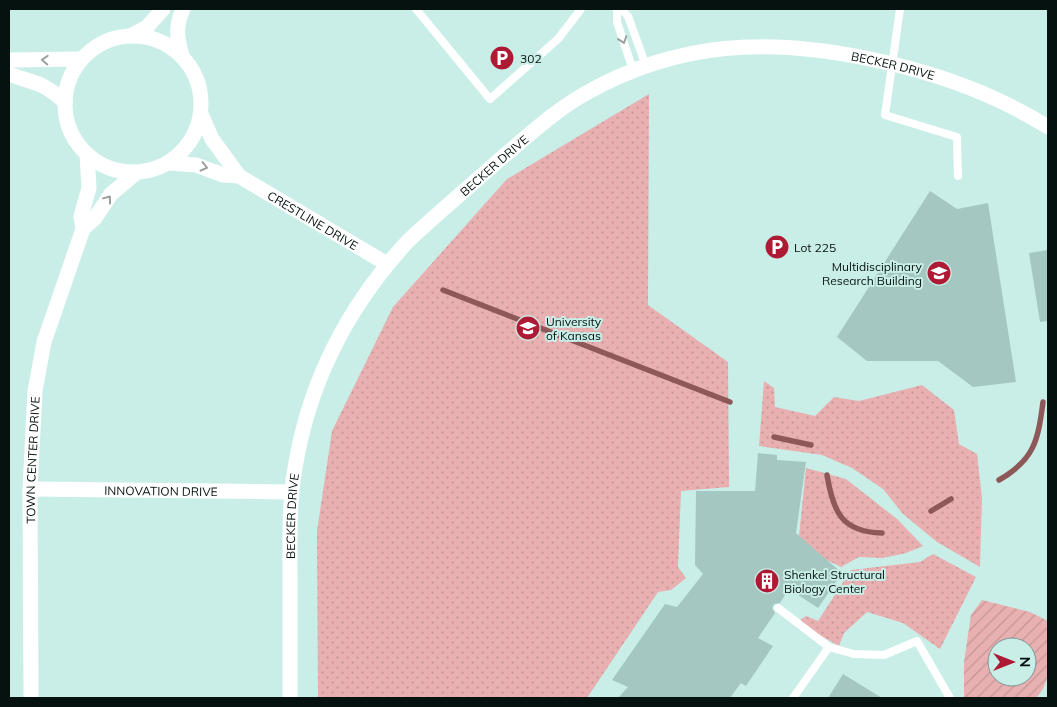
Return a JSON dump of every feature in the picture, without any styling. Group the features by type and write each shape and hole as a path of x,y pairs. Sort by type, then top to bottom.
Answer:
{"street":[{"path":"132,35 159,40 182,56 192,68 202,98 201,114 197,129 190,142 180,154 168,163 152,170 136,173 118,171 102,165 87,155 75,140 71,131 67,121 65,102 73,72 82,59 104,42 132,35 147,27 162,9"},
{"path":"182,56 176,32 177,22 183,9"},
{"name":"BECKER DRIVE","path":"290,698 290,533 292,492 304,425 328,358 362,297 387,264 427,224 559,110 586,93 640,68 680,55 739,46 810,48 892,63 959,82 1010,105 1048,127"},
{"path":"9,60 82,59"},
{"path":"9,74 36,81 51,89 65,102"},
{"name":"CRESTLINE DRIVE","path":"201,114 212,140 239,176 387,264"},
{"name":"TOWN CENTER DRIVE","path":"31,698 30,490 35,390 44,342 83,229 82,216 89,188 87,155"},
{"name":"CRESTLINE DRIVE","path":"168,163 196,165 223,175 239,176"},
{"name":"TOWN CENTER DRIVE","path":"83,229 95,218 111,194 136,173"},
{"name":"INNOVATION DRIVE","path":"30,490 292,492"}],"lane":[{"path":"416,9 490,99 558,39 581,9"},
{"path":"619,9 628,16 640,68 617,22 619,9"},
{"path":"900,9 885,115 958,137 958,176"},
{"path":"778,608 829,647 854,654 884,655 917,641 950,698"},
{"path":"793,698 829,647"}],"shaded area":[{"path":"649,94 648,305 728,362 729,487 681,491 678,567 686,578 671,590 658,592 587,698 318,698 317,531 332,431 393,307 507,179"},
{"path":"764,381 774,388 775,407 815,416 834,397 859,401 922,385 954,410 959,444 977,454 982,498 980,567 937,542 903,514 883,489 852,468 822,455 759,446"},
{"path":"806,468 846,479 897,519 923,546 906,553 883,558 859,557 841,567 798,546"},
{"path":"933,554 976,577 940,649 903,623 867,612 844,633 839,646 797,622 806,616 818,621 851,570 920,562"},
{"path":"982,600 1030,612 1048,621 1048,672 1042,691 1036,698 964,698 964,662 971,615"}],"building":[{"name":"Multidisciplinary Research Building","path":"930,191 957,209 988,203 1016,382 973,387 938,361 867,361 837,337"},
{"path":"1048,250 1048,321 1040,322 1029,253"},
{"name":"Shenkel Structural Biology Center","path":"758,453 777,455 777,460 806,462 796,533 842,573 818,608 789,589 780,603 774,604 772,608 775,613 758,638 773,646 746,686 741,683 730,698 618,698 628,687 612,680 665,604 677,607 703,574 695,565 696,491 755,491"},
{"path":"843,674 882,698 828,698"}],"waterway":[{"path":"443,290 730,402"},
{"path":"999,480 1011,473 1027,457 1036,439 1043,402"},
{"path":"774,437 811,445"},
{"path":"827,475 832,499 841,517 857,529 882,533"},
{"path":"931,511 951,499"}],"place":[{"name":"302","path":"502,58"},
{"name":"Lot 225","path":"777,247"},
{"name":"Multidisciplinary Research Building","path":"939,273"},
{"name":"University of Kansas","path":"528,328"},
{"name":"Shenkel Structural Biology Center","path":"767,581"}]}
